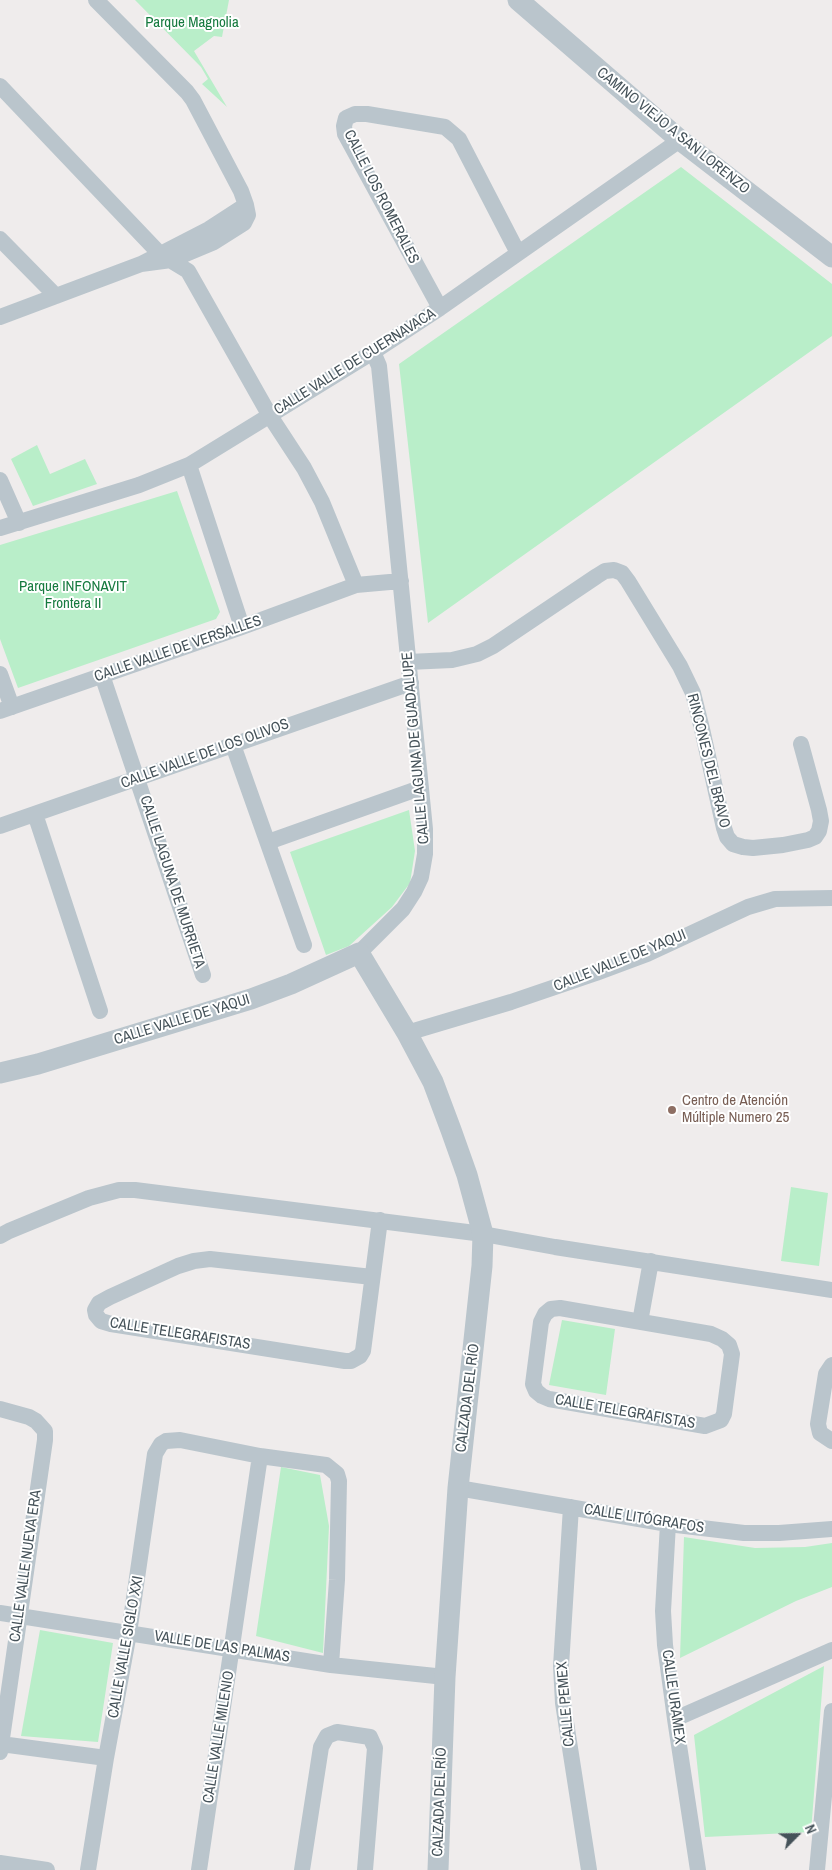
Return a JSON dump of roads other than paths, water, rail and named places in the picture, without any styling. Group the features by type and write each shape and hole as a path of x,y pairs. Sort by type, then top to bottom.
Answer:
{"street":[{"path":"0,317 141,264 165,257 244,223 248,215 242,191 187,92 96,0"},
{"name":"CAMINO VIEJO A SAN LORENZO","path":"518,0 680,140 832,257"},
{"path":"0,86 165,257 188,271 270,416 304,468 322,502 356,585 401,581"},
{"name":"CALLE LOS ROMERALES","path":"440,308 345,134 346,118 355,114 367,114 445,127 459,139 518,253"},
{"name":"CALLE VALLE DE CUERNAVACA","path":"0,528 139,486 189,465 373,352 440,308 680,140"},
{"path":"0,239 56,296"},
{"name":"CALLE LAGUNA DE GUADALUPE","path":"359,953 403,909 421,877 426,854 426,829 420,788 379,366 373,352"},
{"path":"189,465 242,627"},
{"path":"0,480 19,523"},
{"name":"RINCONES DEL BRAVO","path":"408,662 452,660 477,654 494,646 605,571 614,570 622,573 628,581 680,666 693,692 724,828 727,837 734,844 754,848 783,845 815,837 819,831 821,820 802,744"},
{"name":"CALLE VALLE DE VERSALLES","path":"6,709 242,627 356,585"},
{"path":"0,674 6,709"},
{"name":"CALLE LAGUNA DE MURRIETA","path":"102,675 203,975"},
{"name":"CALLE VALLE DE LOS OLIVOS","path":"0,826 411,684"},
{"path":"233,745 304,945"},
{"path":"268,842 420,788"},
{"path":"34,814 100,1011"},
{"name":"CALLE VALLE DE YAQUI","path":"407,1033 511,1002 596,973 647,954 748,907 775,899 832,898"},
{"name":"CALZADA DEL RÍO","path":"359,953 407,1033 432,1082 467,1175 483,1234 482,1266 458,1488 445,1677 438,1870"},
{"name":"CALLE VALLE DE YAQUI","path":"0,1073 38,1064 251,999 291,984 359,953"},
{"path":"0,1236 89,1198 119,1190 135,1190 483,1234 832,1290"},
{"name":"CALLE TELEGRAFISTAS","path":"372,1277 210,1259 178,1266 110,1297 99,1303 95,1310 96,1315 101,1321 111,1324 351,1361 360,1356 363,1351 380,1220"},
{"path":"640,1322 651,1261"},
{"name":"CALLE TELEGRAFISTAS","path":"560,1308 640,1322 711,1334 729,1345 732,1354 724,1414 721,1420 705,1426 549,1399 536,1391 533,1384 541,1322 545,1314 551,1309 560,1308"},
{"path":"832,1365 826,1374 818,1424 820,1432 832,1441"},
{"name":"CALLE VALLE NUEVA ERA","path":"0,1409 36,1420 44,1431 45,1440 1,1748"},
{"name":"CALLE VALLE SIGLO XXI","path":"88,1870 106,1758 130,1633 155,1454 166,1440 180,1440 260,1456"},
{"path":"260,1456 326,1465 337,1474 339,1481 337,1580 331,1665"},
{"name":"CALLE VALLE MILENIO","path":"199,1870 260,1456"},
{"name":"CALLE LITÓGRAFOS","path":"458,1488 668,1524 744,1533 779,1533 832,1529"},
{"name":"CALLE PEMEX","path":"571,1507 561,1666 562,1694 589,1870"},
{"name":"CALLE URAMEX","path":"668,1524 663,1611 667,1662 698,1870"},
{"name":"VALLE DE LAS PALMAS","path":"0,1613 233,1648 331,1665 445,1677"},
{"path":"674,1719 832,1650"},
{"path":"817,1870 832,1711"},
{"path":"302,1870 321,1747 327,1736 337,1732 370,1737 375,1748 365,1870"},
{"path":"1,1748 106,1758"},
{"path":"0,1863 46,1870"}],"place":[{"name":"Centro de Atención Múltiple Numero 25","path":"672,1110"}],"park label":[{"name":"Parque Magnolia","path":"192,23"},
{"name":"Parque INFONAVIT Frontera II","path":"73,596"}]}
